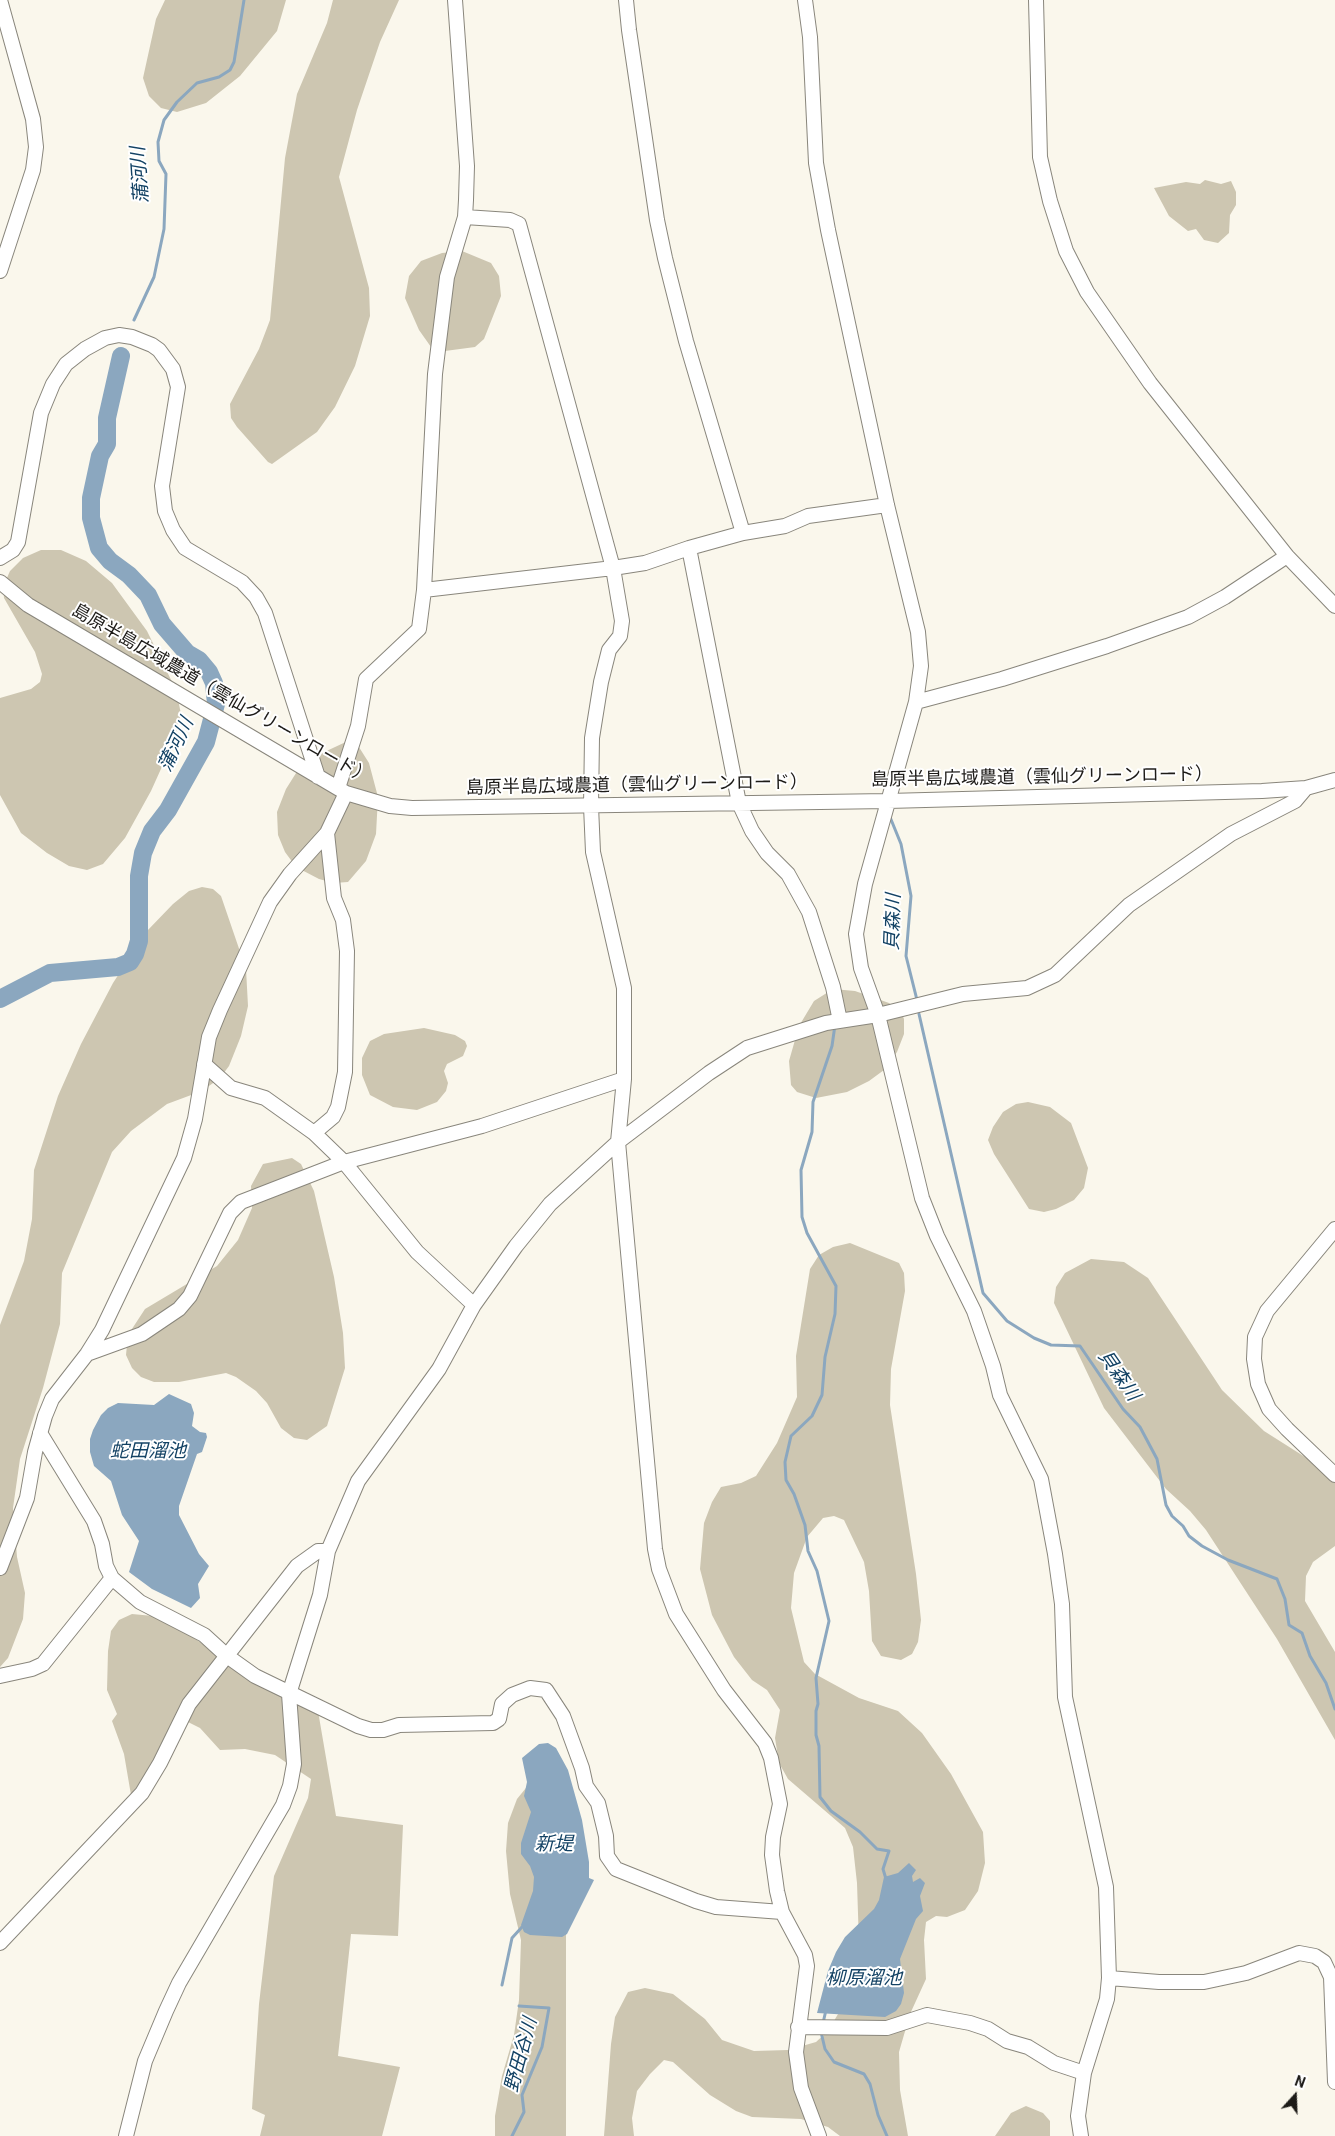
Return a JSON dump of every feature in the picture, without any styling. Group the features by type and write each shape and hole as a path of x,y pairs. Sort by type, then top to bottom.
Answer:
{"street":[{"path":"0,0 33,119 36,147 33,170 0,271"},
{"path":"0,1568 27,1498 40,1433 52,1399 87,1354 121,1292 184,1158 195,1120 210,1036 220,1010 270,902 290,874 327,833 342,791 358,726 366,679 419,628 424,590 435,374 447,277 465,217 466,166 455,0"},
{"path":"626,0 657,220 665,258 686,341 743,533"},
{"path":"805,0 810,37 816,163 828,230 888,505 918,632 921,666 916,702 865,884 856,934 861,968 878,1015 922,1198 974,1312 993,1366 1000,1395 1041,1479 1062,1604 1065,1697 1106,1887 1108,1978 1102,2018 1084,2073 1078,2116 1080,2136"},
{"path":"1036,0 1040,156 1050,202 1066,251 1088,292 1150,383 1287,556 1335,606"},
{"path":"465,217 510,220 519,224 612,568 622,621 620,636 609,650 601,682 592,738 591,806 593,852 624,988 624,1079 618,1142 634,1326 659,1569 676,1614 724,1690 765,1743 771,1758 780,1804 773,1837 772,1854 782,1912 805,1955 807,1966 796,2052 801,2088 819,2136"},
{"path":"0,558 13,550 18,542 41,413 53,384 66,364 85,349 105,338 119,335 132,337 160,350 173,369 178,387 162,486 165,512 173,530 185,548 242,582 256,598 265,613 318,777"},
{"path":"424,590 645,563 743,533 785,526 808,516 888,505"},
{"path":"689,548 739,803 752,831 767,853 788,874 809,912 833,986 840,1021"},
{"path":"916,702 1002,679 1107,646 1188,616 1225,597 1287,556"},
{"name":"島原半島広域農道（雲仙グリーンロード）","path":"0,582 28,605 276,753 342,791 376,803 412,808 888,801 1262,791 1306,788 1335,780"},
{"path":"126,2136 145,2061 179,1983 286,1795 294,1764 289,1694 320,1595 328,1551 358,1481 438,1369 474,1305 516,1246 550,1204 618,1142 709,1073 747,1048 809,1028 878,1015 963,994 1027,988 1054,975 1129,905 1230,834 1295,801 1306,788"},
{"path":"314,1133 332,1117 338,1107 345,1072 347,950 343,920 334,898 327,833"},
{"path":"204,1064 231,1088 265,1098 314,1133 344,1162 417,1252 474,1305"},
{"path":"87,1354 142,1334 178,1309 190,1296 230,1213 241,1202 344,1162 482,1126 624,1079"},
{"path":"1335,1229 1267,1311 1255,1337 1254,1360 1258,1384 1269,1409 1335,1475"},
{"path":"40,1433 94,1521 102,1544 106,1566 112,1578 140,1602 204,1635 227,1656 255,1676 289,1694 358,1726 371,1730 383,1730 399,1725 493,1724 499,1719 502,1704 512,1694 530,1688 546,1690 563,1716 582,1768 586,1786 598,1803 606,1836 607,1856 616,1869 709,1905 782,1912"},
{"path":"0,1943 142,1793 160,1763 189,1704 297,1566 318,1551 328,1551"},
{"path":"0,1676 32,1669 43,1664 112,1578"},
{"path":"1108,1978 1159,1982 1204,1982 1246,1973 1299,1953 1314,1956 1324,1962 1331,1977 1335,2082"},
{"path":"798,2027 887,2028 927,2015 970,2022 988,2029 1017,2046 1028,2047 1054,2063 1084,2073"}],"shaded area":[{"path":"165,0 286,0 277,31 240,76 206,103 177,112 161,108 149,96 143,78 156,19"},
{"path":"333,0 399,0 380,42 357,110 339,177 369,288 370,316 355,366 335,407 317,432 272,464 268,462 237,427 231,418 230,404 259,349 270,320 285,158 297,94 327,23"},
{"path":"1205,180 1221,184 1231,181 1236,192 1236,205 1230,215 1229,233 1218,243 1204,240 1196,229 1188,231 1169,216 1154,188 1186,182 1200,184"},
{"path":"462,251 491,263 499,276 501,296 484,339 475,347 445,351 431,347 419,330 405,298 409,276 421,261 442,253"},
{"path":"41,550 61,550 86,561 112,583 147,631 176,690 181,714 174,740 151,791 125,838 103,864 87,870 69,866 47,853 21,833 0,795 0,698 31,689 40,682 42,674 35,652 4,598 3,587 10,571 23,558"},
{"path":"350,740 357,744 369,763 378,797 376,834 366,861 348,882 334,883 319,879 296,867 285,852 278,835 277,812 286,789 303,762"},
{"path":"202,887 213,889 221,896 246,969 248,1006 241,1036 229,1066 220,1078 202,1091 167,1104 131,1131 112,1152 62,1273 60,1324 43,1388 20,1459 13,1508 17,1557 25,1593 23,1619 8,1658 0,1667 0,1325 24,1261 32,1219 34,1170 58,1096 81,1044 113,983 147,931 173,904 189,891"},
{"path":"833,989 855,991 889,1003 901,1012 904,1019 904,1034 897,1052 884,1070 869,1081 847,1092 816,1098 797,1092 791,1085 789,1061 799,1026 814,1001"},
{"path":"424,1028 455,1035 465,1041 467,1046 463,1056 447,1064 444,1071 448,1083 446,1091 437,1102 417,1110 393,1107 370,1095 362,1075 362,1058 370,1041 384,1034"},
{"path":"1028,1102 1050,1107 1071,1123 1088,1168 1084,1188 1074,1200 1056,1209 1044,1212 1029,1209 994,1154 988,1140 993,1127 1003,1112 1016,1104"},
{"path":"292,1158 301,1164 314,1191 334,1277 343,1333 345,1368 327,1426 307,1440 294,1438 281,1428 267,1403 256,1391 236,1377 226,1373 179,1382 154,1382 141,1377 132,1368 126,1355 128,1335 145,1309 217,1266 238,1240 252,1208 251,1186 263,1164"},
{"path":"850,1243 899,1263 904,1273 905,1291 891,1369 890,1405 916,1574 921,1620 918,1642 912,1654 901,1660 881,1656 872,1641 869,1591 864,1562 844,1520 834,1516 823,1518 807,1537 794,1573 791,1608 804,1662 815,1674 859,1698 898,1711 922,1733 951,1774 983,1832 985,1863 978,1891 965,1910 947,1917 936,1916 926,1922 924,1940 926,1979 910,2014 899,2052 900,2090 908,2136 840,2136 828,2127 801,2119 752,2117 736,2111 710,2095 673,2062 664,2060 637,2091 632,2118 634,2136 604,2136 615,2017 628,1992 645,1988 673,1994 705,2019 722,2040 754,2051 788,2050 816,2042 828,2031 841,2009 859,1944 857,1883 853,1847 845,1828 788,1779 779,1763 775,1738 780,1710 767,1690 752,1680 734,1657 712,1615 700,1569 704,1523 712,1502 721,1487 741,1483 756,1476 777,1443 797,1397 796,1356 810,1269 819,1255 833,1247"},
{"path":"1091,1259 1124,1262 1148,1278 1222,1390 1264,1431 1335,1476 1335,1546 1313,1562 1306,1576 1305,1601 1335,1652 1335,1740 1277,1639 1206,1530 1190,1511 1166,1489 1104,1408 1054,1303 1056,1287 1065,1273"},
{"path":"132,1614 153,1616 184,1631 264,1687 318,1711 336,1816 403,1825 398,1936 351,1934 338,2056 400,2067 382,2136 260,2136 265,2115 252,2109 259,2004 274,1876 308,1798 311,1779 275,1755 245,1749 220,1750 200,1728 178,1717 154,1764 131,1795 124,1754 112,1721 117,1714 107,1690 108,1651 111,1631 119,1620"},
{"path":"530,1783 566,1916 566,2136 495,2136 495,2116 502,2076 514,2035 519,2000 521,1940 510,1894 506,1851 508,1823 517,1799"},
{"path":"1026,2106 1043,2113 1050,2121 1050,2136 995,2136 1011,2113"}],"water":[{"name":"蛇田溜池","path":"169,1394 191,1404 194,1413 192,1426 200,1432 206,1433 207,1437 202,1452 197,1454 179,1506 179,1515 199,1554 209,1566 198,1584 200,1598 191,1608 152,1589 129,1572 139,1541 122,1515 111,1481 94,1466 90,1452 90,1439 93,1430 101,1415 108,1408 118,1403 154,1405"},
{"name":"新堤","path":"548,1743 556,1748 568,1770 582,1820 589,1862 589,1878 594,1880 567,1934 562,1937 530,1935 524,1932 521,1925 533,1891 534,1877 530,1866 521,1854 521,1843 531,1812 524,1796 527,1782 522,1758 539,1744"},
{"name":"柳原溜池","path":"909,1863 916,1870 912,1876 913,1882 920,1878 925,1883 920,1896 923,1911 916,1919 900,1959 904,1993 901,2004 896,2011 885,2017 817,2013 828,1971 845,1937 874,1909 879,1900 884,1877 898,1873"}],"waterway":[{"name":"蒲河川","path":"134,320 154,277 164,229 166,174 159,161 158,142 164,120 177,102 197,83 219,77 230,70 234,62 244,0"},
{"name":"蒲河川","path":"0,999 50,973 118,967 130,962 139,941 139,876 143,853 152,831 168,810 206,742 216,704 214,683 209,672 199,660 187,653 162,624 148,595 129,575 110,561 99,548 91,518 91,498 100,456 107,444 107,418 121,356"},
{"name":"貝森川","path":"890,817 901,844 911,896 906,956 917,1000"},
{"name":"貝森川","path":"919,1014 983,1293 1007,1321 1034,1338 1051,1345 1080,1346 1123,1409 1140,1427 1157,1459 1166,1505 1172,1516 1183,1526 1189,1536 1202,1546 1228,1560 1277,1579 1285,1599 1289,1625 1302,1633 1310,1656 1326,1683 1335,1709"},
{"path":"835,1025 832,1046 813,1102 812,1132 801,1170 802,1217 807,1233 836,1286 835,1314 825,1357 822,1395 812,1416 791,1436 785,1462 786,1480 794,1494 805,1525 808,1551 817,1571 829,1621 816,1678 818,1704 816,1711 816,1735 819,1746 820,1797 831,1811 860,1832 877,1849 889,1851 883,1869 886,1879"},
{"name":"野田谷川","path":"502,1985 512,1938 522,1927"},
{"name":"野田谷川","path":"512,2136 524,2112 522,2095 542,2047 549,2008 519,2006"},
{"path":"823,2023 826,2010"},
{"path":"821,2032 825,2049 834,2062 864,2074 870,2084 878,2115 887,2136"}]}
